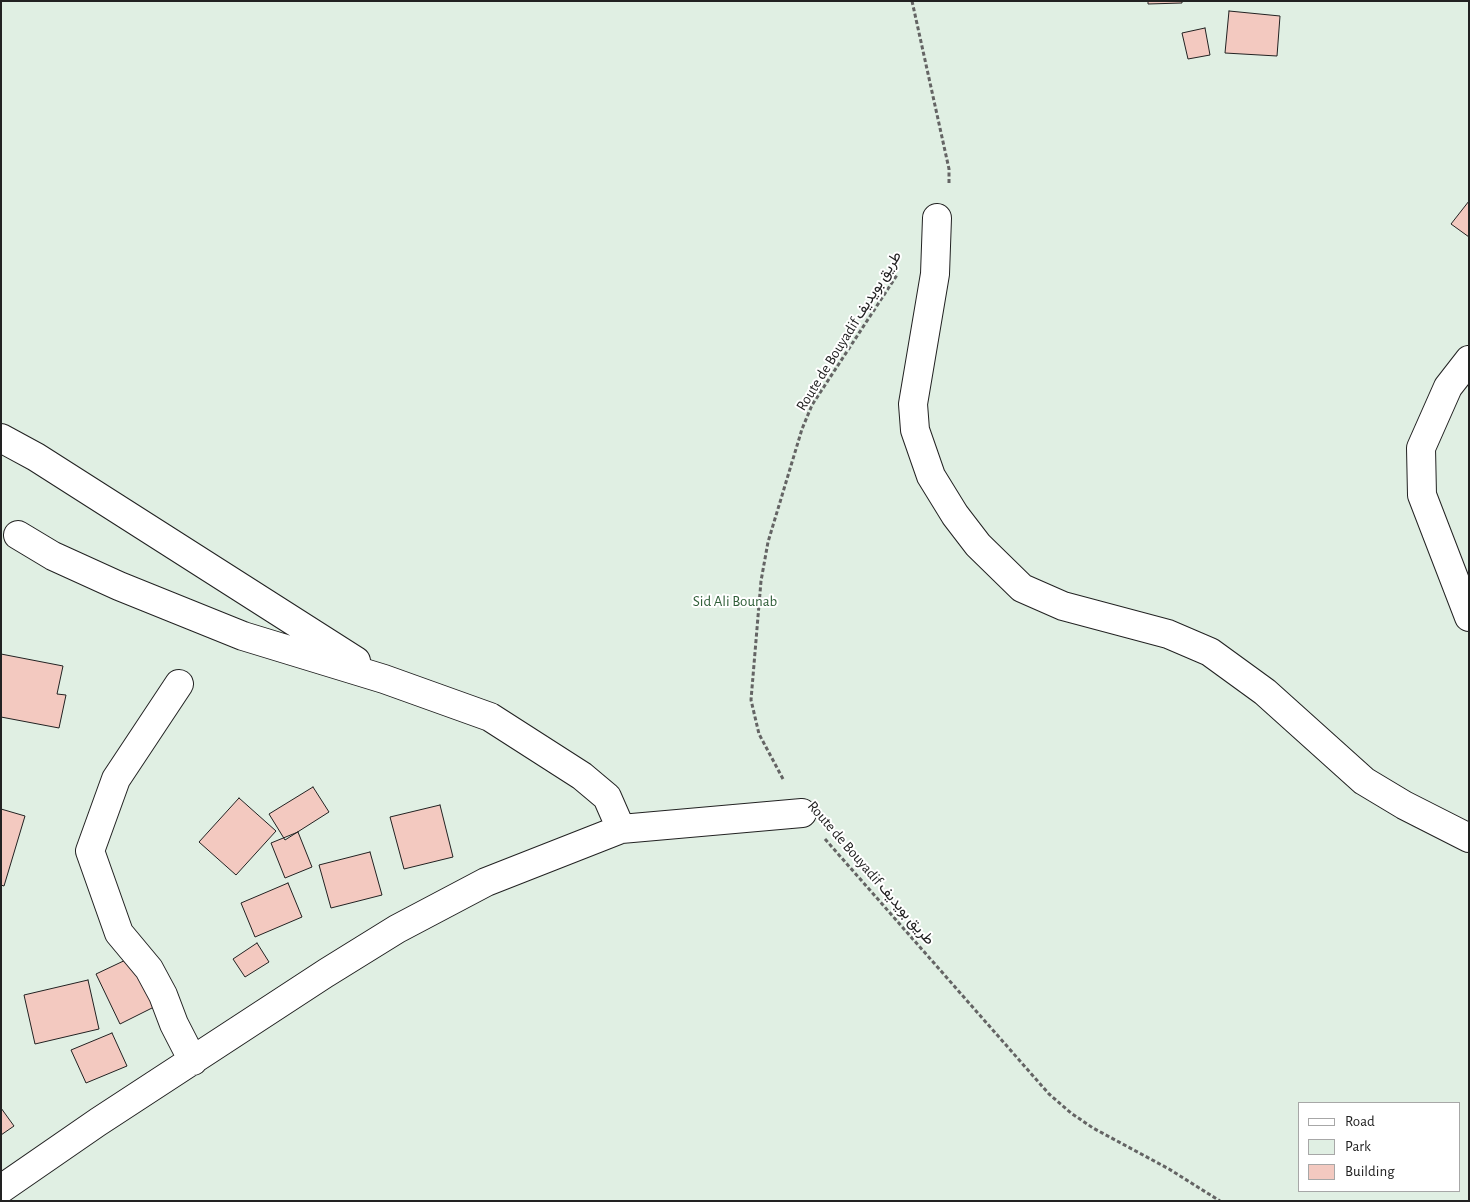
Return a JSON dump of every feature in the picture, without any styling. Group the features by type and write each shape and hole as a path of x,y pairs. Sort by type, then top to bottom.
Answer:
{"street":[{"path":"937,218 935,274 913,404 915,430 931,476 955,515 978,545 1022,588 1063,606 1168,634 1210,652 1265,692 1364,781 1404,805 1469,838"},
{"path":"1469,360 1448,387 1421,448 1422,495 1469,617"},
{"path":"1,438 36,457 384,679"},
{"path":"18,535 52,556 243,636 384,679 490,717 582,776 607,797 621,829"},
{"path":"179,684 116,779 90,851 119,933 154,978 164,995 174,1024 193,1061"},
{"path":"1,1189 98,1122 326,973 397,930 486,882 621,829 802,813"}],"path":[{"path":"912,1 949,169 949,184 937,218"},
{"name":"Route de Bouyadif طريق بويديف","path":"897,275 812,405 802,429 768,542 761,581 751,700 759,734 802,813 1049,1094 1071,1113 1093,1128 1169,1169 1220,1201"}],"green space":[{"name":"Sid Ali Bounab","path":"1,1 1469,1 1469,1201 1,1201"}],"building":[{"path":"1148,1 1182,1 1182,3 1148,4"},
{"path":"1229,11 1280,16 1277,56 1225,53"},
{"path":"1205,28 1210,55 1188,59 1182,33"},
{"path":"1469,201 1469,237 1451,224"},
{"path":"1,654 63,666 57,694 66,695 59,728 1,717"},
{"path":"313,787 329,812 285,840 269,814"},
{"path":"239,798 276,831 236,875 199,842"},
{"path":"440,805 453,857 404,869 390,817"},
{"path":"1,809 25,816 4,886 1,885"},
{"path":"298,832 312,867 285,878 271,843"},
{"path":"370,852 382,895 331,908 319,865"},
{"path":"288,883 302,917 255,937 241,903"},
{"path":"257,943 269,962 245,977 233,959"},
{"path":"132,957 156,1006 120,1024 96,974"},
{"path":"88,980 99,1029 35,1044 24,995"},
{"path":"112,1033 127,1066 86,1083 71,1050"},
{"path":"1,1108 14,1126 1,1135"}]}
